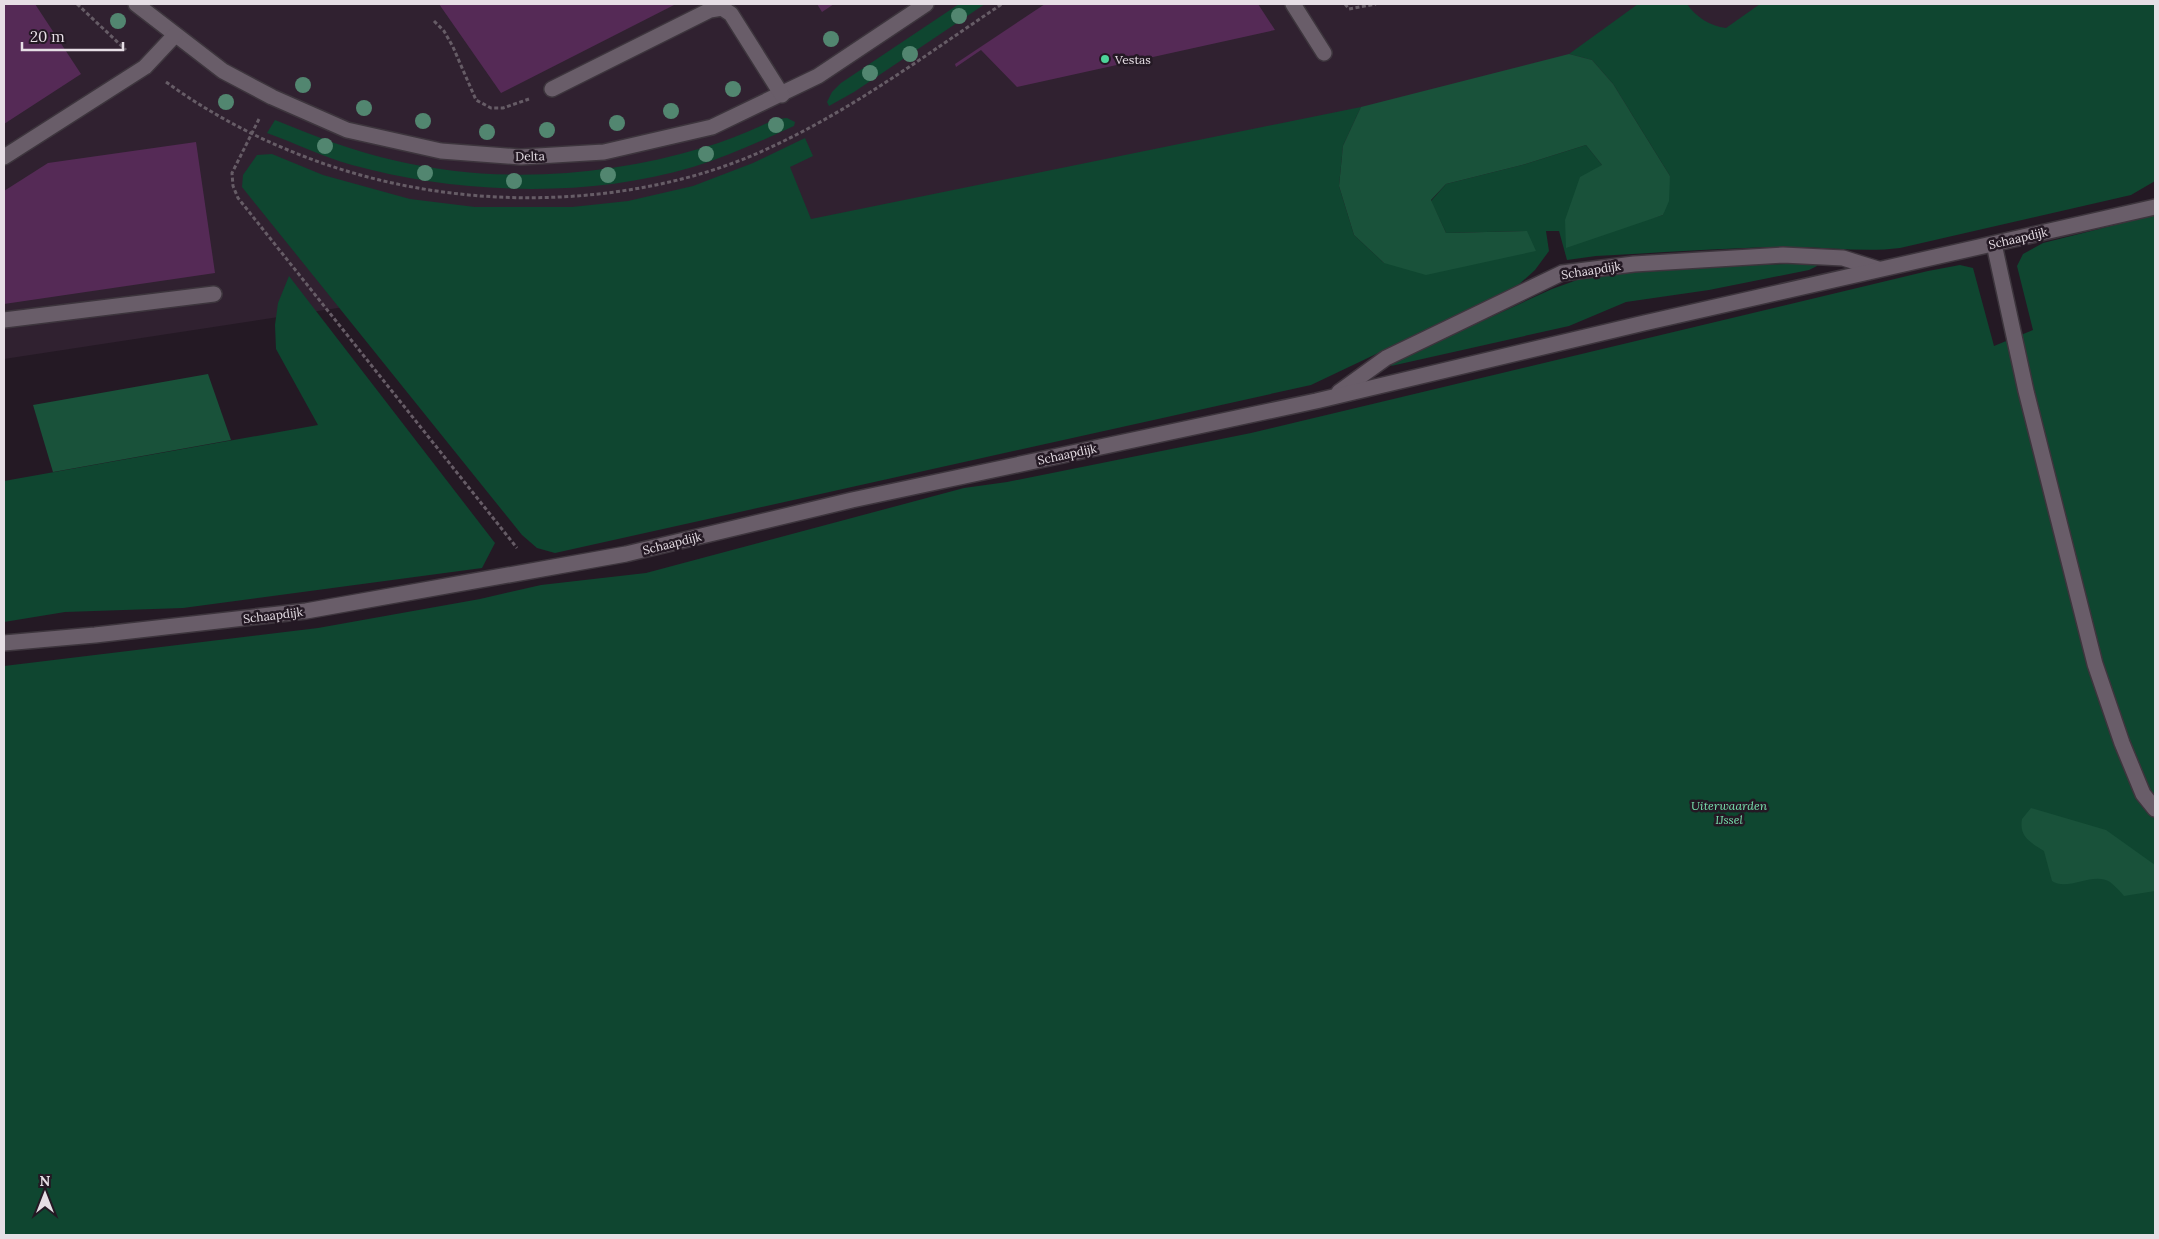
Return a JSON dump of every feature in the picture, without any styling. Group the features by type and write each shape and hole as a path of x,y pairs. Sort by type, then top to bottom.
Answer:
{"street":[{"name":"Delta","path":"136,4 175,36 222,70 272,97 347,130 441,151 521,157 604,152 712,127 782,95 818,76 926,4"},
{"path":"1293,4 1324,53"},
{"path":"552,89 710,10 722,8 731,14 782,95"},
{"path":"4,157 145,67 175,36"},
{"name":"Schaapdijk","path":"4,643 95,635 306,611 626,554 852,500 1331,397 2149,209 2155,202"},
{"path":"1994,244 2026,391 2096,664 2122,743 2143,794 2155,809"},
{"name":"Schaapdijk","path":"1331,397 1386,358 1562,273 1634,264 1783,255 1843,258 1881,270"},
{"path":"4,320 214,294"}],"path":[{"path":"1347,4 1349,10 1376,4"},
{"path":"434,21 444,31 476,100 480,103 491,108 503,108 552,89"},
{"path":"272,97 232,173 233,186 238,198 535,571"}],"shaded area":[{"path":"4,4 2134,4 1819,82 4,359"}],"green space":[{"path":"959,4 985,4 854,92 829,106 827,102 832,92 841,83"},
{"path":"1638,4 1687,4 1704,20 1726,28 1760,4 2155,4 2155,181 2131,195 1900,248 1857,250 1800,247 1715,249 1596,256 1567,260 1559,231 1546,231 1549,251 1535,270 1515,288 1311,385 555,553 537,548 522,535 242,187 243,175 257,155 272,154 323,175 410,199 475,207 572,207 628,201 693,186 753,163 805,138 813,156 790,167 811,219 1361,107 1343,146 1339,186 1354,235 1384,263 1527,231 1446,233 1431,201 1446,184 1522,165 1586,145 1602,165 1622,227 1663,215 1670,176 1613,84 1592,60 1569,54"},
{"path":"1569,54 1592,60 1613,84 1670,176 1669,201 1663,215 1566,248 1565,220 1580,177 1602,165 1586,145 1522,165 1446,184 1431,200 1446,233 1527,231 1536,251 1426,275 1384,263 1354,235 1339,186 1343,146 1361,107"},
{"path":"787,118 795,122 794,126 757,143 693,167 652,177 566,188 478,187 393,175 341,162 267,133 275,120 320,138 397,161 473,173 511,175 550,174 589,171 665,158 721,142 776,119"},
{"name":"Uiterwaarden IJssel","path":"2155,215 2155,1235 4,1235 4,666 318,628 480,599 541,585 646,573 964,488 1007,482 1251,433 1928,271 1960,265 1973,268 1994,346 2033,330 2017,266 2023,254 2043,243"},
{"path":"1816,263 1817,266 1809,270 1709,290 1626,302 1569,326 1391,366 1393,362 1552,289 1591,275 1660,268"},
{"path":"289,276 495,543 482,568 183,608 65,612 4,622 4,481 318,425 276,349 275,325 278,303"},
{"path":"208,374 231,440 53,472 33,405"},
{"path":"2031,808 2106,830 2155,865 2155,891 2124,896 2110,882 2103,879 2065,884 2058,884 2052,881 2044,851 2034,845 2024,835 2022,830 2022,819"}],"building":[{"path":"4,4 35,4 81,74 4,124"},
{"path":"439,4 676,4 501,93"},
{"path":"817,4 834,4 822,12"},
{"path":"1045,4 1258,4 1275,30 1017,87 981,50 956,67 955,64"},
{"path":"196,142 215,273 4,304 4,191 48,163"}],"place":[{"name":"Vestas","path":"1105,59"}]}
